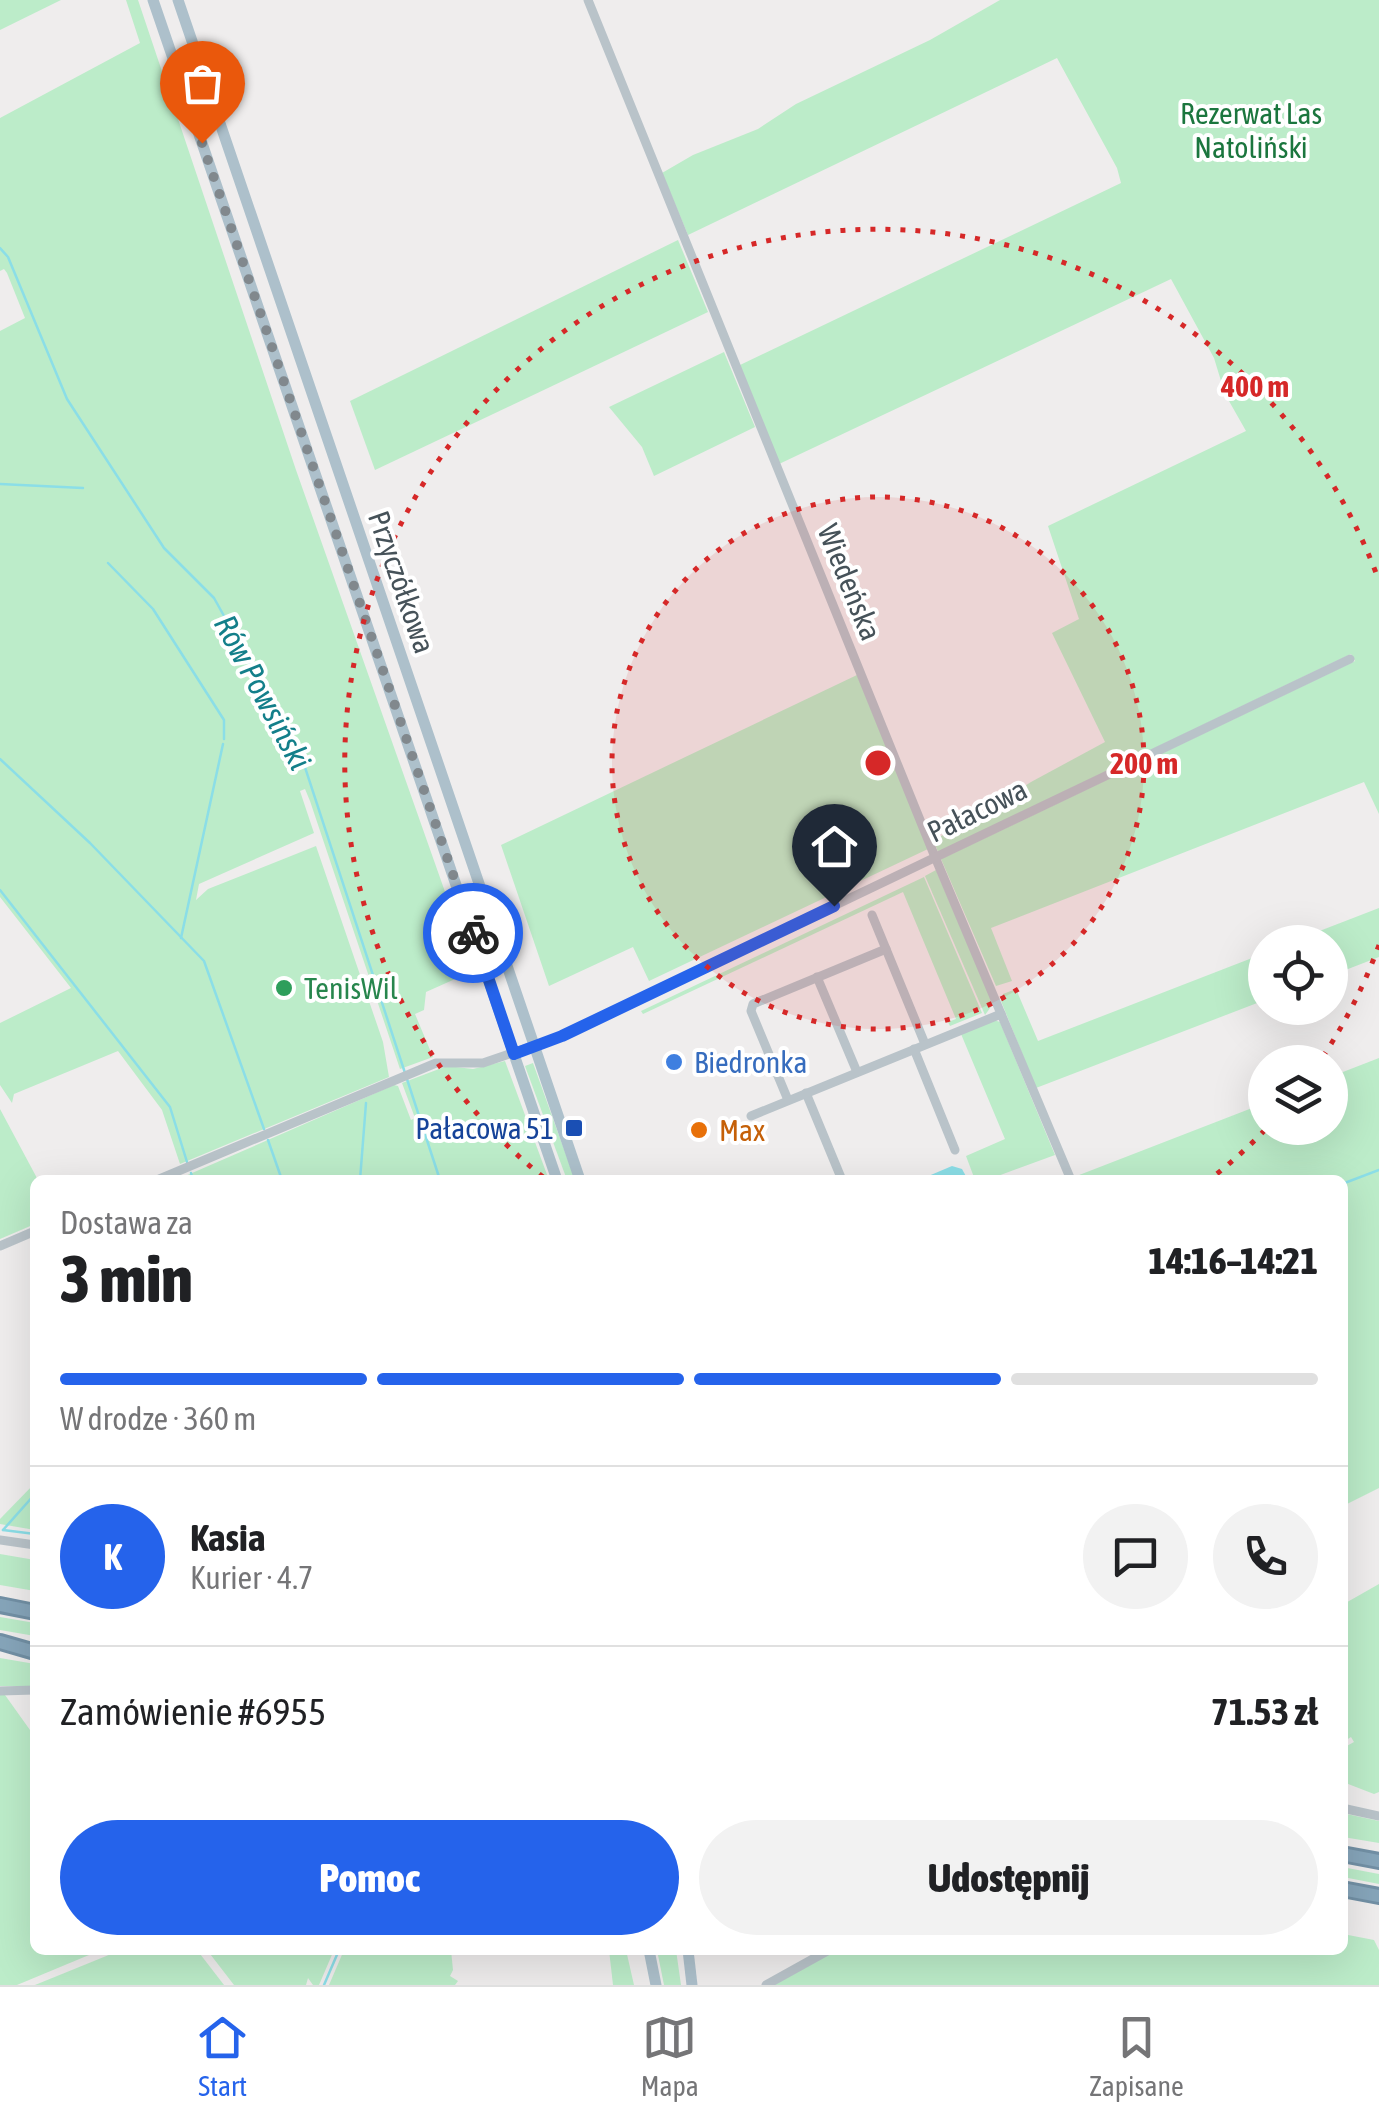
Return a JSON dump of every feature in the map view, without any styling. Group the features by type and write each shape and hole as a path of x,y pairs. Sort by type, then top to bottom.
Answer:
{"highway":[{"path":"0,1604 30,1608"},
{"path":"0,1641 30,1649"},
{"path":"1348,1855 1379,1861"},
{"path":"1348,1890 1379,1896"}],"main road":[{"name":"Przyczółkowa","path":"153,0 556,1175"},
{"name":"Przyczółkowa","path":"178,0 578,1175"},
{"path":"382,666 398,666 408,677"},
{"path":"650,1955 656,1985"},
{"path":"689,1955 692,1985"}],"street":[{"name":"Wiedeńska","path":"588,0 934,858 1069,1175"},
{"name":"Pałacowa","path":"169,1175 436,1063 473,1065 535,1047 1350,659"},
{"path":"872,915 925,1044"},
{"path":"788,1100 752,1006 886,949"},
{"path":"817,977 857,1072"},
{"path":"750,1116 1001,1014"},
{"path":"914,1049 955,1150"},
{"path":"806,1093 840,1175"},
{"path":"0,1246 30,1233"},
{"path":"0,1540 30,1544"},
{"path":"0,1691 30,1690"},
{"path":"1348,1809 1379,1816"},
{"path":"766,1985 820,1955"}],"green space":[{"path":"0,0 61,0 0,30"},
{"path":"126,0 138,0 296,470 473,971 426,992 424,1010 415,1014 433,1057 400,1069 310,801 305,789 300,791 314,833 199,884 196,900 208,889 316,846 383,1042 389,1077 180,1164 162,1110 118,1051 14,1094 12,1103 0,1085 0,1023 71,988 0,897 0,331 25,318 7,273 4,269 0,271 0,118 140,43"},
{"name":"Rezerwat Las Natoliński","path":"1000,0 1379,0 1379,814 1364,782 991,928 1012,981 996,986 941,859 1355,661 1351,654 938,852 933,839 954,831 1031,782 1105,742 1052,633 1079,619 1048,526 1246,431 1225,394 1214,358 1171,279 779,464 740,365 1121,183 1117,168 1057,58 688,235 662,173 693,155 758,129 796,104 930,40"},
{"path":"678,240 708,312 375,470 350,401"},
{"path":"724,352 755,427 654,476 642,447 609,407"},
{"path":"857,675 928,849 649,981 633,947 549,986 501,845"},
{"path":"936,870 993,1004 985,1015 925,876"},
{"path":"924,877 982,1013 950,1026 948,1022 956,1019 903,892 643,1014 641,1011"},
{"path":"1379,908 1379,957 1348,969 1348,925 1335,925"},
{"path":"1248,960 1248,1007 1036,1088 1001,1001 1003,994 1016,989 1038,1041"},
{"path":"994,1020 1000,1022 1055,1155 1001,1175 973,1175 966,1156 1005,1139 961,1034"},
{"path":"1379,1058 1379,1488 1348,1504 1348,1175 1079,1175 1248,1110 1248,1145 1348,1145 1348,1070"},
{"path":"505,1061 547,1175 187,1175 394,1085 398,1086 411,1120 415,1118 402,1083 447,1066 473,1069"},
{"path":"533,1063 573,1175 565,1175 525,1066"},
{"path":"0,1109 35,1175 30,1175 30,1226 0,1239"},
{"path":"30,1488 30,1529 0,1524 0,1519"},
{"path":"0,1554 30,1559 30,1590 0,1585"},
{"path":"1379,1584 1379,1792 1374,1794 1348,1784 1348,1745 1354,1742 1351,1737 1348,1739 1348,1602"},
{"path":"0,1617 30,1622 30,1635 0,1630"},
{"path":"0,1658 30,1663 30,1686 0,1686"},
{"path":"0,1694 5,1695 30,1730 30,1955 89,1955 17,1985 0,1985"},
{"path":"1348,1814 1379,1821 1379,1843 1348,1838"},
{"path":"1348,1868 1379,1874 1379,1884 1348,1878"},
{"path":"1348,1935 1374,1940 1379,1950 1379,1985 774,1985 828,1955 1348,1955"},
{"path":"109,1955 201,1955 224,1985 35,1985"},
{"path":"211,1955 332,1955 319,1985 313,1985 308,1978 306,1985 234,1985"},
{"path":"342,1955 452,1955 450,1976 458,1981 455,1985 329,1985"},
{"path":"610,1955 627,1955 634,1985 613,1985"},
{"path":"658,1955 677,1955 681,1985 664,1985"}],"water":[{"path":"952,1166 962,1169 965,1175 931,1175"}],"waterway":[{"name":"Rów Powsiński","path":"0,248 8,257 67,399 164,548 214,598 300,752 438,1175"},
{"path":"0,484 83,488"},
{"path":"108,563 153,609 224,720 224,739"},
{"path":"181,938 223,744"},
{"path":"0,759 90,843 204,961 264,1129"},
{"path":"0,890 170,1107 187,1162"},
{"path":"360,1175 366,1103"},
{"path":"268,1140 280,1175"},
{"path":"1348,1182 1379,1170"},
{"path":"3,1530 30,1500"},
{"path":"3,1530 30,1533"},
{"path":"324,1985 337,1955"}],"way so far":[{"path":"202,143 473,933"}],"place":[{"name":"TenisWil","path":"284,988"},
{"name":"Biedronka","path":"674,1062"},
{"name":"Pałacowa 51","path":"574,1128"},
{"name":"Max","path":"699,1130"}],"route":[{"path":"473,933 514,1054 562,1036 834,906"}]}
